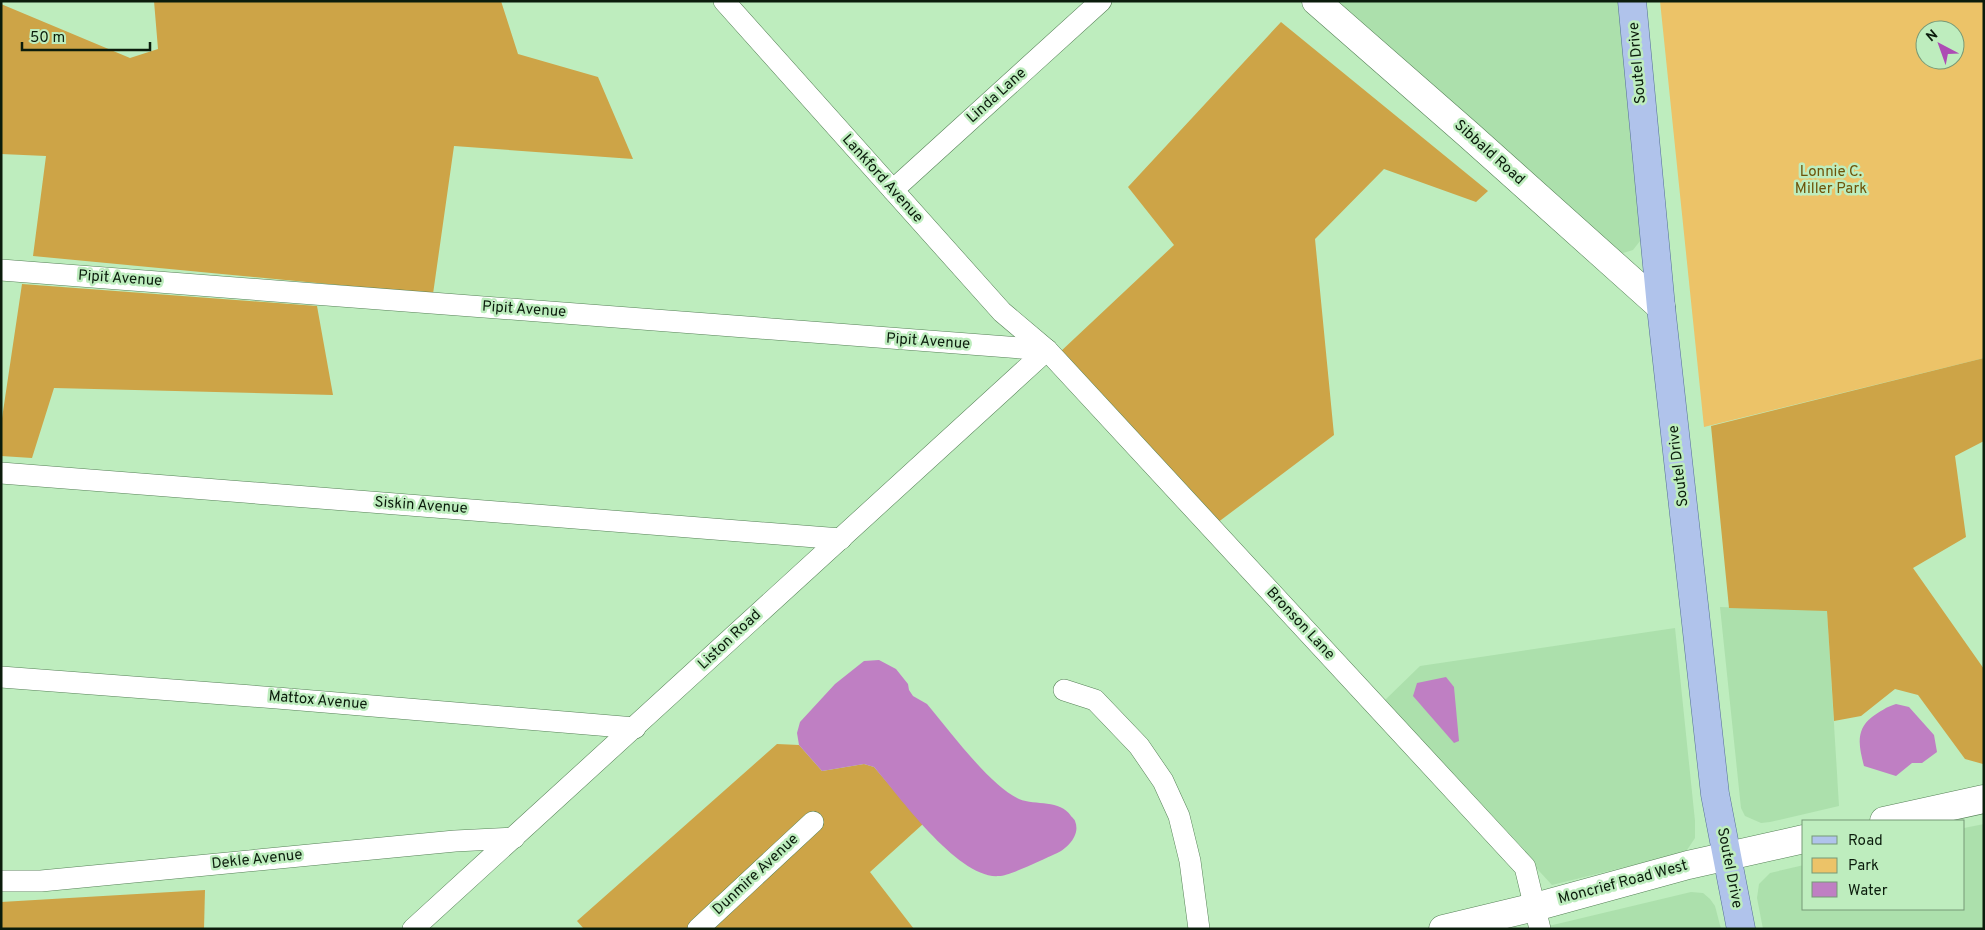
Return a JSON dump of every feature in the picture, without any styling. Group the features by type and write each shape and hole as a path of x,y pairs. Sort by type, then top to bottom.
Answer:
{"main road":[{"name":"Sibbald Road","path":"1316,1 1469,135 1660,307"},
{"name":"Soutel Drive","path":"1632,1 1660,307 1715,794 1741,929"},
{"path":"1889,820 1984,799"},
{"name":"Moncrief Road West","path":"1443,929 1537,918 1688,865 1802,839"}],"street":[{"name":"Lankford Avenue","path":"724,1 1002,312 1047,350"},
{"name":"Linda Lane","path":"893,190 1101,1"},
{"name":"Pipit Avenue","path":"1,270 1047,350"},
{"name":"Liston Road","path":"413,929 1047,350"},
{"name":"Bronson Lane","path":"1047,350 1525,867 1537,918"},
{"name":"Siskin Avenue","path":"1,473 841,539"},
{"name":"Mattox Avenue","path":"1,677 635,728"},
{"path":"1064,690 1095,700 1139,746 1163,781 1179,816 1190,862 1199,929"},
{"name":"Dunmire Avenue","path":"698,929 814,822"},
{"name":"Dekle Avenue","path":"1,881 41,882 455,840 514,838"}],"shaded area":[{"path":"154,1 501,1 518,54 598,77 633,159 454,146 433,294 33,256 46,156 1,154 1,4 130,58 158,49"},
{"path":"1327,1 1618,1 1642,231 1640,241 1633,250 1623,253 1610,248"},
{"path":"1281,22 1488,191 1476,202 1384,169 1315,239 1334,435 1217,523 1059,353 1174,245 1128,187"},
{"path":"22,284 317,306 333,395 54,388 32,458 1,456 1,425"},
{"path":"1984,358 1984,441 1955,456 1966,537 1913,568 1984,669 1983,764 1965,759 1918,695 1895,689 1861,716 1834,721 1827,611 1729,608 1711,426"},
{"path":"1720,607 1827,610 1839,806 1761,823 1745,816 1741,808"},
{"path":"1675,628 1695,821 1695,838 1687,850 1682,853 1552,885 1383,702 1420,666"},
{"path":"777,744 799,745 822,771 864,764 874,767 923,824 870,872 914,929 584,929 577,921"},
{"path":"1984,824 1984,929 1763,929 1757,898 1759,884 1770,873 1802,865 1802,910 1965,910 1965,828"},
{"path":"205,890 204,929 1,929 1,902"},
{"path":"1691,892 1703,893 1710,899 1715,906 1721,929 1536,929"}],"green space":[{"name":"Lonnie C. Miller Park","path":"1660,1 1984,1 1984,358 1704,427"}],"water":[{"path":"879,660 896,669 908,684 913,696 927,704 970,756 995,782 1019,799 1054,805 1066,811 1075,820 1076,831 1072,841 1064,849 1027,867 999,876 983,874 966,865 948,851 914,815 874,767 864,764 822,771 799,745 797,733 800,722 835,684 864,661"},
{"path":"1446,677 1454,687 1459,741 1454,743 1413,696 1417,683"},
{"path":"1896,704 1909,707 1934,735 1937,752 1922,763 1912,763 1896,776 1864,766 1860,739 1863,727 1872,717 1889,706"}]}
